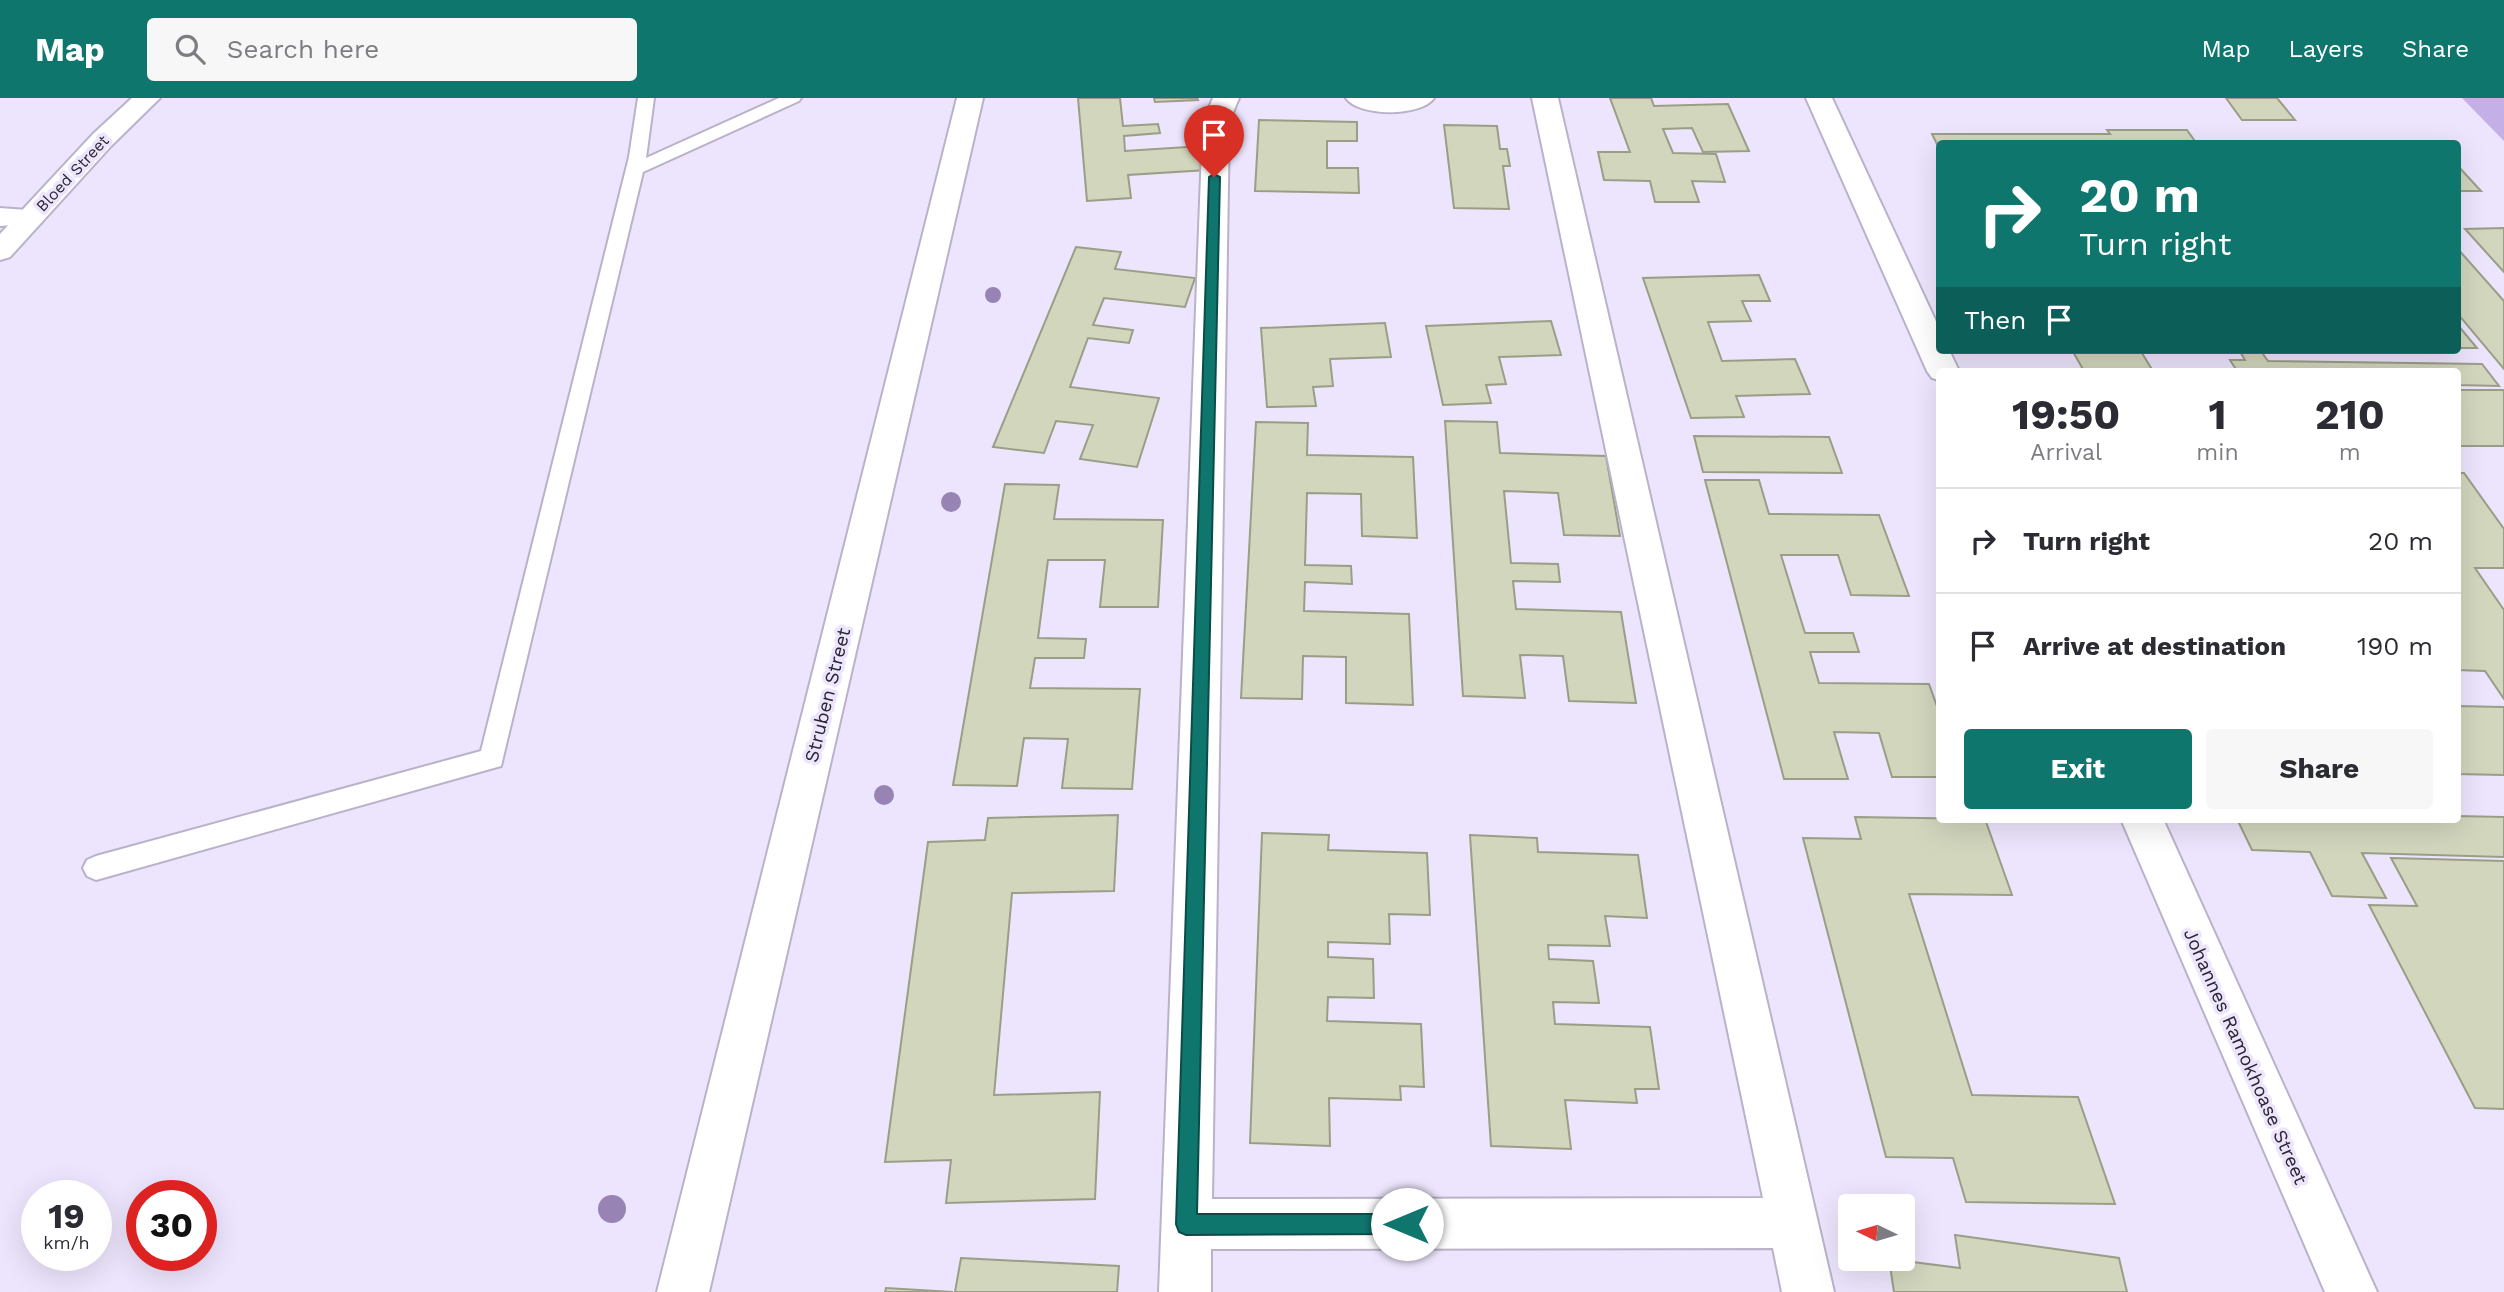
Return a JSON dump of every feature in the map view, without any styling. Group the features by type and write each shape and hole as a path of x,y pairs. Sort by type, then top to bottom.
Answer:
{"street":[{"name":"Bloed Street","path":"0,251 102,140 147,98"},
{"name":"Struben Street","path":"683,1292 971,98"},
{"path":"1185,1292 1216,122 1226,98"},
{"path":"1359,98 1380,104 1397,104 1421,98"},
{"path":"1545,98 1808,1292"},
{"path":"1819,98 1942,368"},
{"path":"0,217 31,218"},
{"name":"Johannes Ramokhoase Street","path":"2144,823 2351,1292"},
{"path":"1186,1224 1793,1223"}],"lane":[{"path":"96,868 492,759 634,170 646,98"},
{"path":"634,170 793,98"}],"shaded area":[{"path":"2462,98 2504,98 2504,141"}],"building":[{"path":"1078,98 1120,98 1123,126 1158,124 1160,133 1124,136 1125,151 1202,146 1207,170 1128,175 1131,198 1087,201"},
{"path":"1154,98 1197,98 1198,100 1155,102"},
{"path":"1610,98 1651,98 1654,106 1728,104 1749,151 1703,152 1692,128 1663,129 1673,153 1716,154 1725,182 1692,181 1699,202 1655,202 1650,181 1604,180 1598,152 1630,152"},
{"path":"2226,98 2277,98 2295,120 2242,120"},
{"path":"1259,120 1357,122 1357,141 1327,141 1327,168 1358,168 1359,193 1255,191"},
{"path":"1444,125 1497,126 1500,149 1507,149 1510,166 1503,166 1509,209 1454,208"},
{"path":"2107,130 2187,130 2194,140 1936,142 1932,134 2110,134"},
{"path":"2461,169 2481,191 2461,191"},
{"path":"2504,228 2504,272 2465,229"},
{"path":"1076,247 1121,252 1115,269 1195,278 1185,307 1104,298 1093,325 1133,330 1129,343 1088,338 1070,387 1159,398 1137,467 1080,459 1093,425 1056,421 1044,453 993,447"},
{"path":"2461,253 2504,301 2504,369 2461,318"},
{"path":"1759,275 1770,301 1742,301 1751,321 1708,322 1722,361 1795,359 1810,394 1736,396 1744,417 1691,418 1643,278"},
{"path":"1551,321 1561,355 1499,357 1506,384 1486,385 1491,403 1443,405 1426,326"},
{"path":"1385,323 1391,357 1330,359 1333,386 1313,387 1316,406 1267,407 1261,328"},
{"path":"2461,329 2477,348 2461,348"},
{"path":"2074,354 2142,354 2151,368 2082,368"},
{"path":"2241,354 2263,354 2268,361 2482,364 2499,386 2461,385 2461,368 2235,368 2230,360 2245,360"},
{"path":"2461,390 2504,390 2504,446 2461,446"},
{"path":"1445,421 1497,422 1500,453 1606,456 1620,536 1564,535 1558,493 1504,491 1511,563 1558,564 1560,582 1513,581 1516,609 1621,612 1636,703 1569,701 1563,656 1520,655 1525,698 1463,696"},
{"path":"1256,422 1308,423 1307,455 1413,457 1417,538 1362,536 1361,494 1307,493 1305,565 1351,566 1352,584 1305,582 1304,611 1409,614 1413,705 1346,703 1346,657 1303,656 1302,699 1241,698"},
{"path":"1694,436 1829,437 1842,473 1703,472"},
{"path":"2461,473 2464,473 2504,529 2504,568 2475,568 2504,610 2504,699 2485,671 2461,670"},
{"path":"1705,480 1759,480 1769,514 1879,515 1909,596 1851,595 1838,555 1781,555 1805,633 1853,633 1859,652 1810,652 1819,683 1929,684 1936,704 1936,777 1892,777 1879,733 1834,732 1848,779 1784,779"},
{"path":"1005,484 1059,485 1054,519 1163,520 1158,607 1100,607 1105,560 1048,560 1038,638 1086,639 1084,658 1035,658 1030,688 1140,689 1132,789 1062,788 1068,739 1024,738 1017,786 953,785"},
{"path":"2461,706 2504,707 2504,775 2461,774"},
{"path":"1118,815 1114,891 1012,893 994,1095 1100,1092 1095,1199 946,1203 951,1160 885,1162 928,842 985,840 988,818"},
{"path":"2461,816 2504,817 2504,857 2362,853 2386,898 2332,896 2310,852 2252,850 2239,823 2461,823"},
{"path":"1855,817 1936,818 1936,823 1986,823 2012,895 1909,894 1972,1095 2078,1097 2115,1204 1966,1202 1953,1158 1886,1157 1803,838 1861,839"},
{"path":"1262,833 1329,835 1328,850 1427,853 1430,915 1389,914 1390,944 1328,942 1328,957 1373,959 1374,998 1328,997 1327,1021 1421,1024 1424,1087 1400,1086 1401,1100 1329,1098 1330,1146 1250,1143"},
{"path":"1470,835 1537,838 1538,852 1638,855 1647,918 1605,916 1610,946 1548,945 1549,959 1593,961 1599,1003 1553,1002 1555,1024 1650,1027 1659,1089 1635,1089 1637,1103 1565,1100 1571,1149 1491,1146"},
{"path":"2391,858 2504,861 2504,1109 2475,1108 2369,905 2417,906"},
{"path":"1955,1235 2119,1258 2127,1292 1894,1292 1891,1271 1915,1271 1915,1262 1960,1268"},
{"path":"961,1258 1119,1266 1117,1292 955,1292"},
{"path":"886,1288 953,1292 885,1292"}],"route":[{"path":"1214,177 1186,1224 1407,1224"}]}
